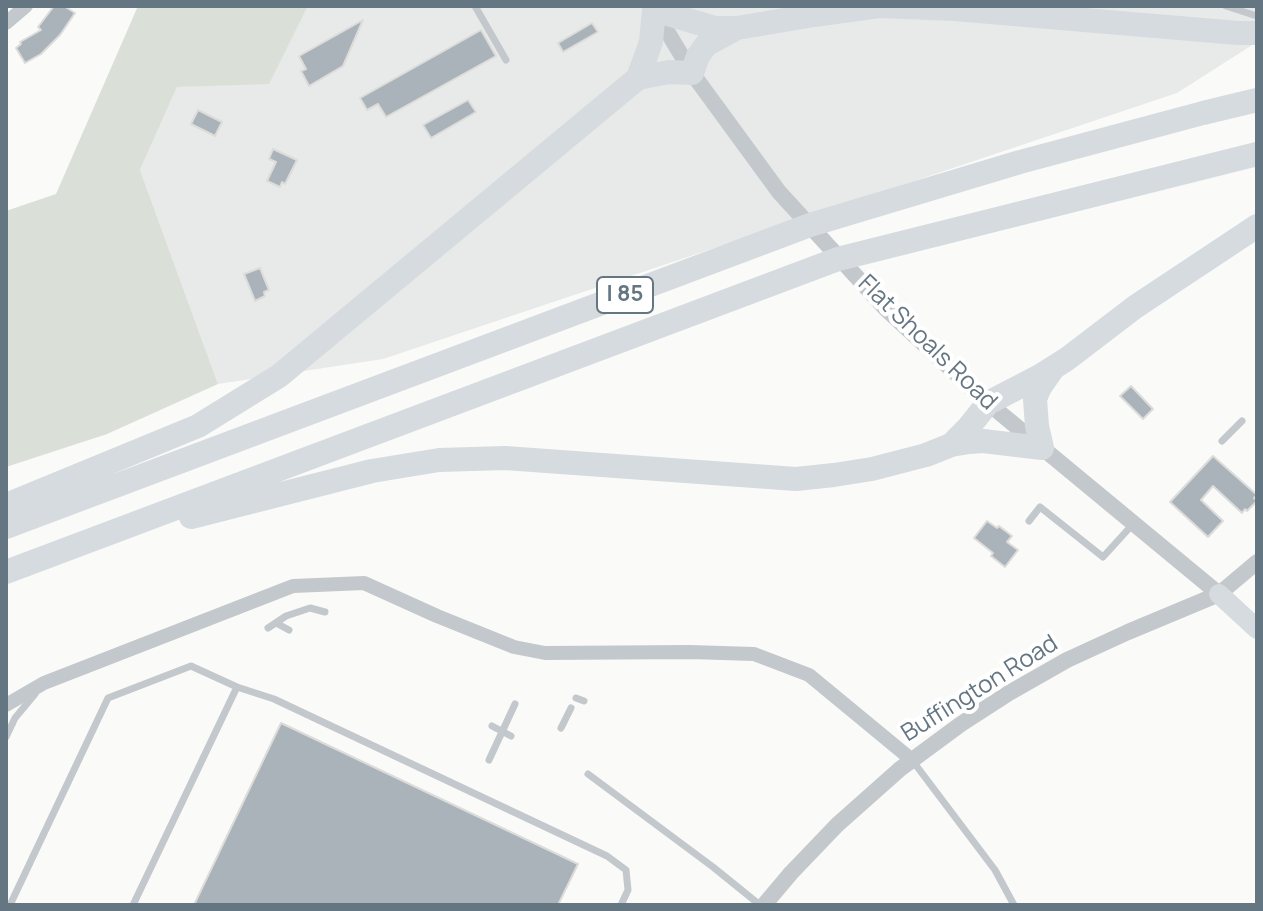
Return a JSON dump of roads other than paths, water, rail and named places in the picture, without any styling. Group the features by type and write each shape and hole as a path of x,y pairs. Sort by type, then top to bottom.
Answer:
{"highway":[{"path":"638,78 651,42 653,8 715,28 737,28 880,6 1257,33"},
{"path":"6,505 198,426 279,376 638,78 669,72 692,73 706,45 737,28"},
{"name":"I 85","path":"6,527 810,225 1020,162 1257,100"},
{"name":"I 85","path":"6,572 838,259 1257,154"},
{"path":"951,445 988,403 1054,367 1135,307 1257,226"},
{"path":"76,546 372,471 439,460 505,458 796,479 872,469 951,445 983,441 1042,448 1035,399 1054,367"}],"main road":[{"name":"Flat Shoals Road","path":"1219,594 1257,629"}],"street":[{"path":"6,23 26,6"},
{"name":"Flat Shoals Road","path":"653,8 692,73 779,192 886,309 988,403 1219,594"},
{"name":"Buffington Road","path":"762,905 837,825 912,760 961,724 1067,660 1219,594 1257,562"},
{"path":"6,705 44,683 293,586 364,583 501,642 545,653 754,654 809,675 912,760"}],"lane":[{"path":"475,6 506,60"},
{"path":"1226,6 1257,16"},
{"path":"1222,441 1242,421"},
{"path":"1029,521 1040,507 1103,557 1134,524"},
{"path":"304,586 310,608"},
{"path":"268,628 286,616 310,608 325,612"},
{"path":"276,623 289,630"},
{"path":"10,905 108,698 191,666 237,687 274,699 607,856 626,870 628,890 621,905"},
{"path":"6,737 15,718 44,683"},
{"path":"133,905 237,687"},
{"path":"489,760 507,734 515,704"},
{"path":"561,728 571,708"},
{"path":"492,726 507,734"},
{"path":"912,760 995,870 1014,905"},
{"path":"588,774 762,905"}]}
